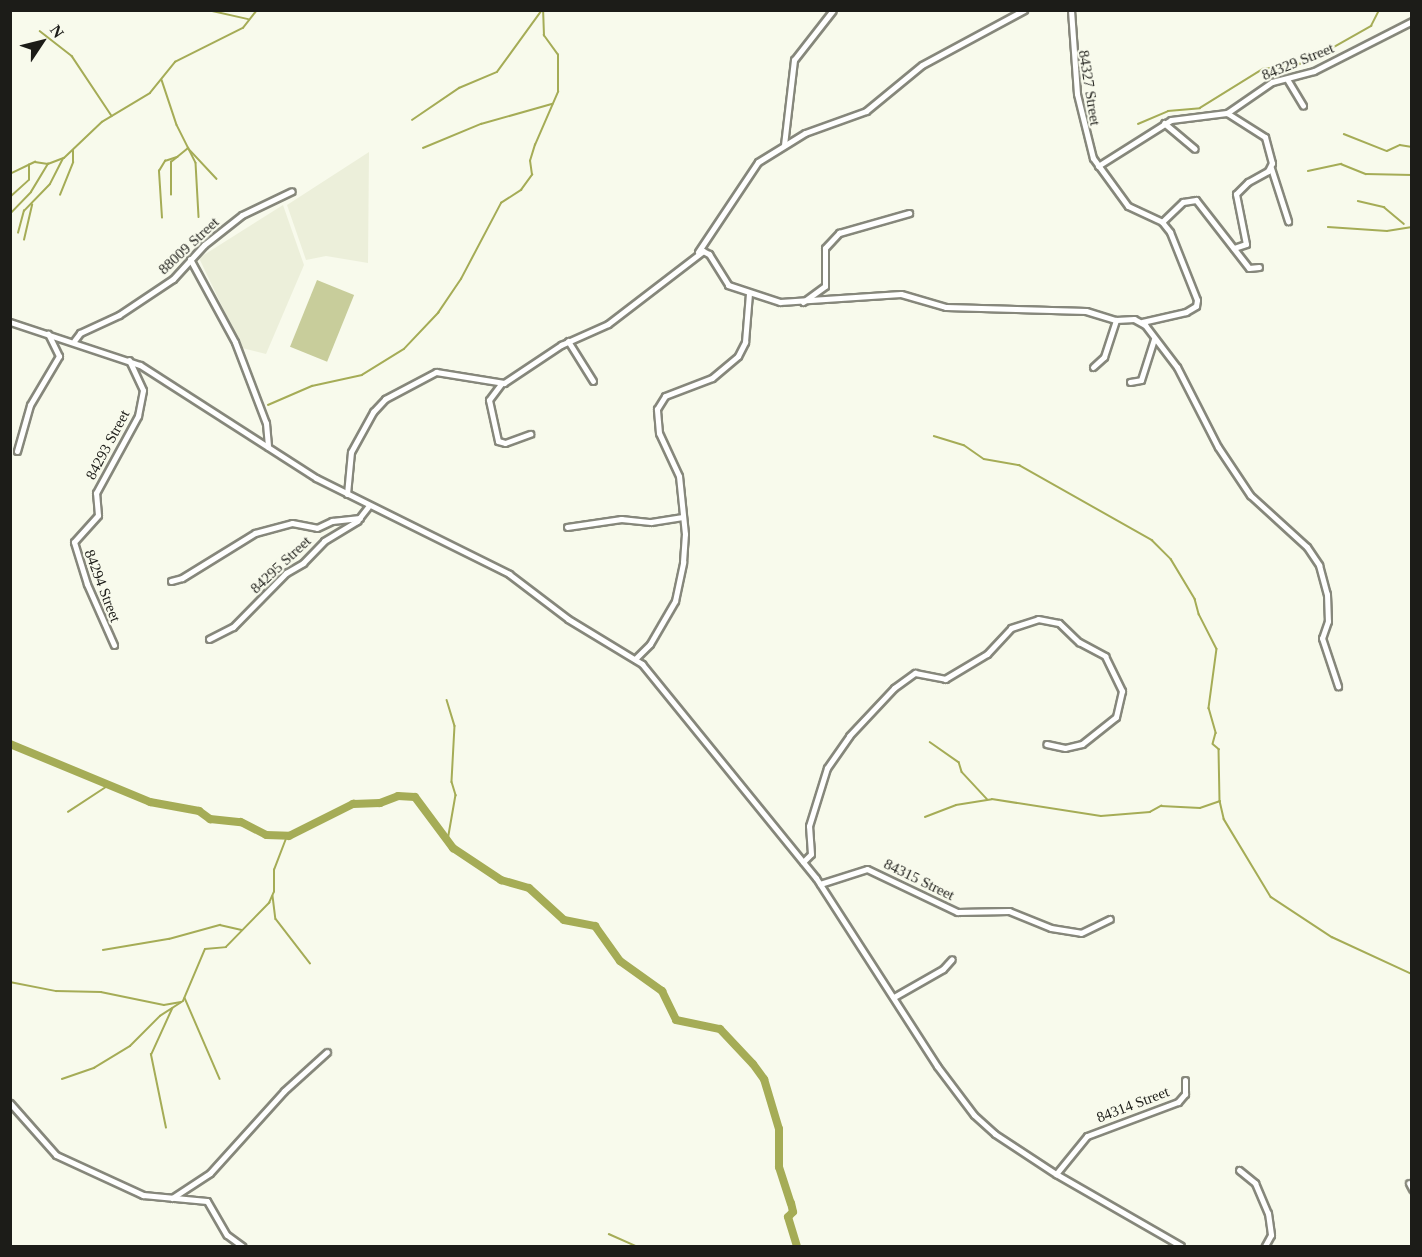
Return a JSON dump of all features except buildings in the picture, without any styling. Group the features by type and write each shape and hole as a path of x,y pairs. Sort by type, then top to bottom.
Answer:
{"street":[{"path":"783,145 793,64 833,10"},
{"path":"530,434 503,444 498,441 489,400 501,384 568,341 608,324 652,294 697,253 740,194 750,172 783,145 818,128 866,111 922,65 1024,10"},
{"name":"84327 Street","path":"1071,10 1077,94 1086,141 1098,166 1128,206 1162,222"},
{"name":"84329 Street","path":"1098,166 1164,123 1227,112 1272,82 1320,68 1412,21"},
{"path":"1287,79 1303,106"},
{"path":"1227,112 1265,137 1271,168 1288,221"},
{"path":"1164,123 1195,149"},
{"path":"1234,248 1246,244 1236,194 1248,182 1271,168"},
{"name":"88009 Street","path":"74,341 80,333 119,315 182,270 190,259 255,207 292,191"},
{"path":"697,253 707,252 722,279 749,293 780,302 901,294 946,307 1086,311 1116,320 1142,322 1186,312 1197,304 1177,243 1162,222 1183,202 1196,200 1249,268 1258,267"},
{"path":"802,302 825,286 825,248 839,233 909,213"},
{"path":"190,259 235,342 266,423 268,447"},
{"path":"182,270 195,269"},
{"path":"635,659 650,644 678,592 683,517 679,476 659,433 657,409 665,396 717,375 738,356 744,342 749,293"},
{"path":"1093,367 1104,357 1116,320"},
{"path":"10,322 129,360 368,507 510,574 559,613 635,659 649,671 820,884 937,1066 974,1114 995,1134 1056,1174 1181,1246"},
{"path":"1142,322 1177,367 1218,447 1250,495 1307,548 1319,565 1327,594 1327,625 1322,639 1338,686"},
{"path":"17,451 17,439 34,398 59,356 48,333"},
{"path":"1130,382 1141,380 1154,339"},
{"path":"568,341 593,381"},
{"name":"84293 Street","path":"100,508 96,493 136,422 142,402 143,390 129,360"},
{"path":"347,495 351,452 373,412 386,399 436,372 458,373 501,384"},
{"name":"84295 Street","path":"209,639 233,627 286,573 362,518 368,507"},
{"name":"84294 Street","path":"100,508 96,518 74,542 87,584 114,645"},
{"path":"567,527 621,519 651,522 683,517"},
{"path":"171,581 182,578 255,533 292,523 317,528 332,521 362,518"},
{"path":"803,862 811,854 809,825 827,768 849,736 894,688 915,674 945,679 987,654 1011,628 1038,619 1059,622 1079,642 1105,656 1122,691 1116,717 1082,744 1065,748 1046,744"},
{"name":"84315 Street","path":"820,884 867,869 957,912 1009,911 1051,928 1081,933 1110,919"},
{"path":"894,997 943,969 952,959"},
{"path":"168,1200 190,1189 210,1173 284,1091 327,1052"},
{"name":"84314 Street","path":"1056,1174 1087,1136 1178,1101 1185,1094 1185,1080"},
{"path":"10,1103 56,1155 99,1178 168,1200 207,1202 227,1235 242,1246"},
{"path":"1239,1170 1255,1183 1268,1213 1271,1236 1264,1246"}],"shaded area":[{"path":"369,152 368,263 326,256 306,260 287,205"},
{"path":"283,205 304,265 266,354 242,348 199,258"}],"green space":[{"path":"317,280 354,295 327,362 290,347"}],"waterway":[{"path":"208,10 248,19"},
{"path":"10,174 35,162 48,164 64,158 102,122 150,93 175,62 243,28 257,10"},
{"path":"412,120 459,88 497,72 542,10"},
{"path":"268,405 312,386 362,375 404,349 438,313 461,279 501,203 521,190 532,175 530,161 535,145 558,92 558,55 544,36 543,10"},
{"path":"1138,124 1168,111 1200,108 1263,69 1297,65 1320,55 1371,26 1379,10"},
{"path":"40,31 72,56 112,116"},
{"path":"162,80 177,125 196,163 199,217"},
{"path":"423,148 481,124 552,104"},
{"path":"1344,134 1387,151 1400,145 1412,147"},
{"path":"171,195 171,162 188,148 217,179"},
{"path":"60,195 73,162 73,151"},
{"path":"162,218 159,171 165,161 177,157"},
{"path":"18,233 24,211 50,184 63,159"},
{"path":"10,214 31,192 48,164"},
{"path":"1308,171 1341,164 1366,174 1412,175"},
{"path":"10,197 29,180 29,165"},
{"path":"1358,201 1384,207 1404,224"},
{"path":"24,240 32,205"},
{"path":"1328,227 1387,231 1412,227"},
{"path":"934,436 964,445 984,459 1019,465 1152,540 1171,559 1195,599 1199,614 1217,649 1209,708 1216,733 1213,744 1219,749 1220,801"},
{"path":"447,700 455,726 452,782 456,795 448,841"},
{"path":"930,742 959,762 962,772 987,799"},
{"path":"10,744 150,802 199,811 210,819 241,822 266,835 289,836 353,804 380,803 398,796 415,797 453,848 501,880 529,888 564,920 595,926 620,961 662,991 676,1020 720,1029 753,1064 764,1079 779,1129 779,1167 791,1203 793,1212 788,1217 797,1246"},
{"path":"68,812 109,785"},
{"path":"925,817 956,805 992,799 1101,816 1150,812 1161,806 1200,808 1220,801 1224,819 1271,897 1332,937 1412,974"},
{"path":"274,892 274,870 287,836"},
{"path":"62,1079 94,1068 130,1046 160,1016 183,1001 205,949 226,947 269,903 274,892"},
{"path":"273,896 276,919 310,963"},
{"path":"103,950 169,939 220,925 241,930"},
{"path":"10,982 56,991 101,992 164,1005 181,1002"},
{"path":"185,998 220,1079"},
{"path":"166,1128 151,1055 172,1009"},
{"path":"609,1234 636,1246"}]}
